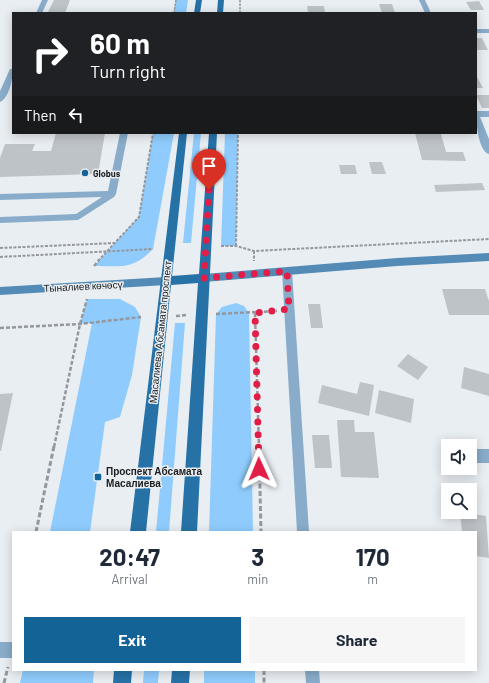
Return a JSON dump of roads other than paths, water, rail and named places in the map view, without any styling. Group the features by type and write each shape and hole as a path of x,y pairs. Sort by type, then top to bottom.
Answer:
{"main road":[{"path":"197,12 199,0"},
{"path":"220,12 221,0"},
{"name":"Масалиева Абсамата проспект","path":"138,531 183,134"},
{"path":"189,531 213,134"},
{"path":"166,281 204,278"},
{"path":"122,683 123,671"},
{"path":"180,683 181,671"}],"street":[{"path":"39,12 45,0"},
{"path":"422,0 428,12"},
{"path":"477,32 489,31"},
{"path":"0,100 12,72"},
{"path":"477,115 489,114"},
{"path":"477,118 489,151"},
{"path":"204,278 489,257"},
{"name":"Тыналиев көчөсү","path":"0,291 166,281"}],"lane":[{"path":"0,220 78,217 112,194 124,134"},
{"path":"0,197 112,194"},
{"path":"287,271 303,531"},
{"path":"312,671 313,683"}],"place":[{"name":"Globus","path":"85,173"},
{"name":"Проспект Абсамата Масалиева","path":"98,477"}]}
